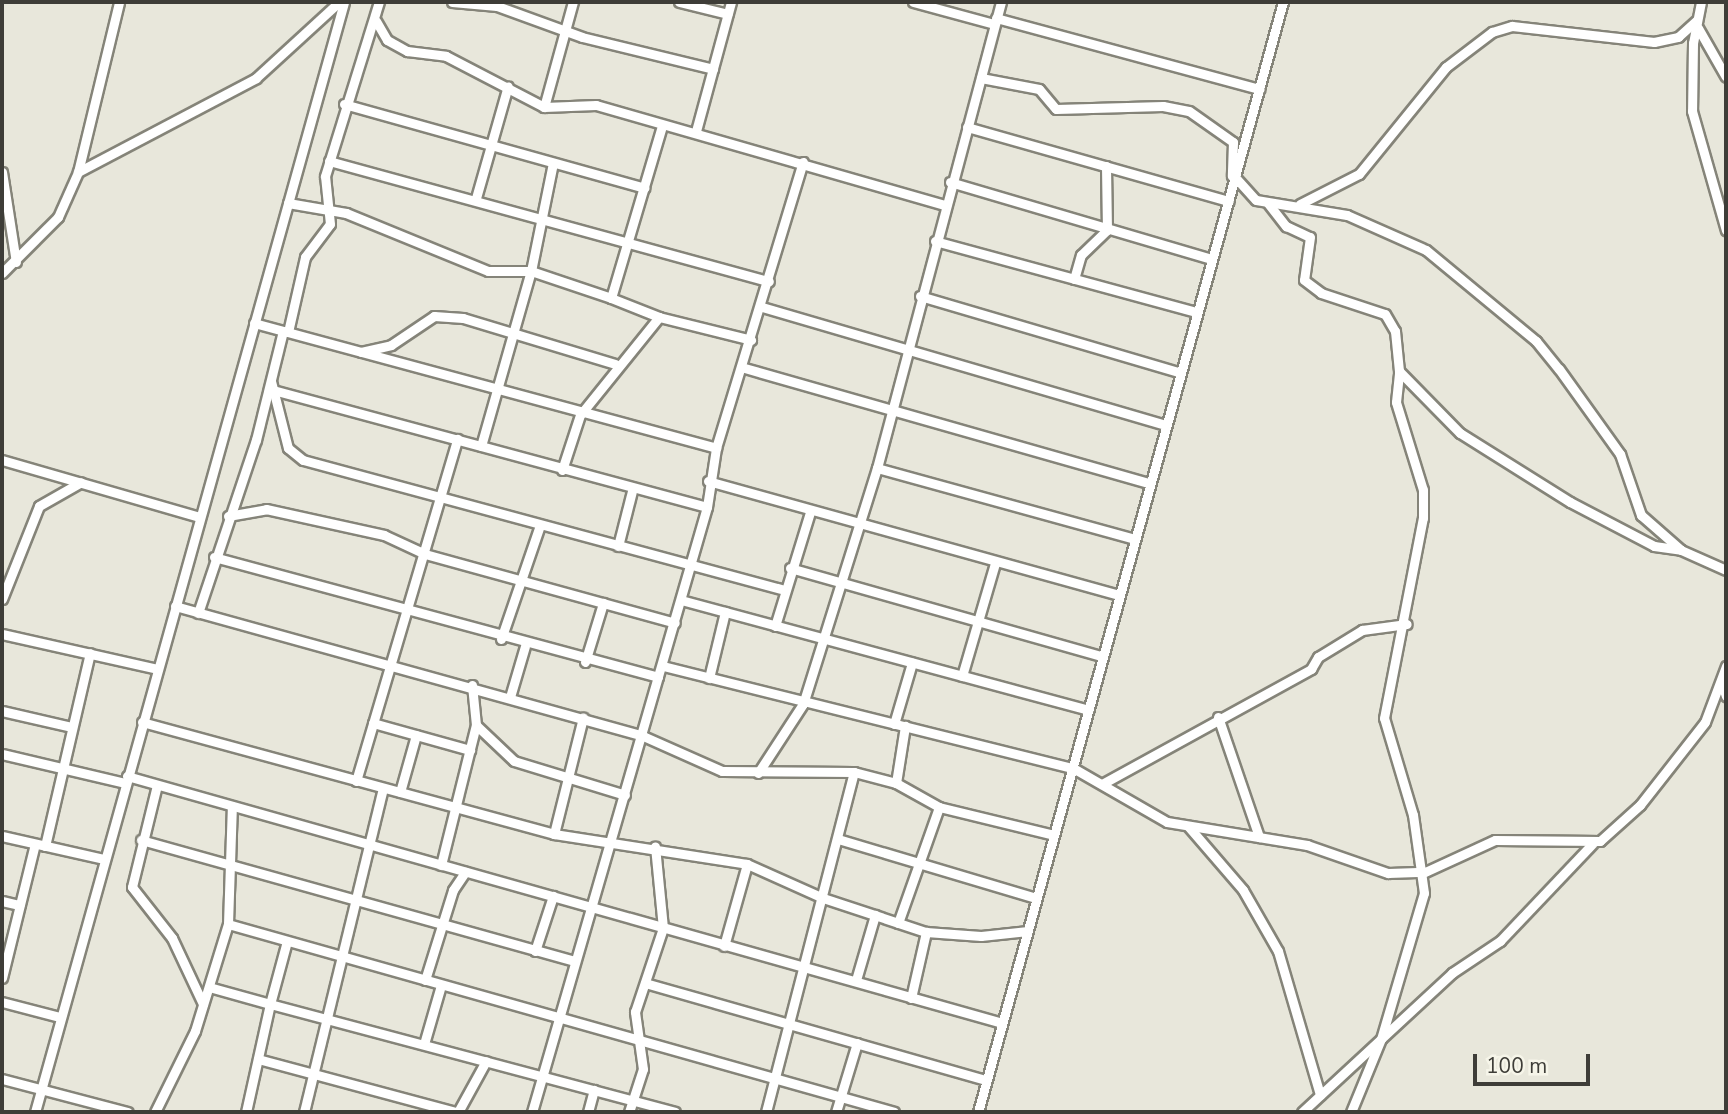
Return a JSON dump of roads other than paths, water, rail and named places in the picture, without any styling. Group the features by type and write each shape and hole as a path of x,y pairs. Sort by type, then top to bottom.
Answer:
{"street":[{"path":"2,273 16,262 58,217 78,172 119,2"},
{"path":"78,172 256,78 342,2"},
{"path":"35,1112 342,2"},
{"path":"198,613 272,385 305,257 330,224 331,211 323,183 344,104 376,21 379,2"},
{"path":"452,2 497,6 564,32 713,69"},
{"path":"544,107 573,2"},
{"path":"679,2 728,14"},
{"path":"696,131 731,2"},
{"path":"913,2 1260,89"},
{"path":"758,773 803,704 855,524 877,468 950,182 1001,2"},
{"path":"978,1112 1179,372 1283,2"},
{"path":"1701,2 1697,20 1692,111 1726,230"},
{"path":"1697,20 1700,40 1726,77"},
{"path":"1300,204 1359,174 1446,67 1492,32 1512,26 1654,42 1678,37 1697,20"},
{"path":"376,21 387,40 407,51 446,56 544,107 589,104 662,127 696,131 945,205"},
{"path":"981,78 1039,89 1056,109 1149,106 1189,111 1233,142 1232,188"},
{"path":"476,198 508,86"},
{"path":"344,104 644,188"},
{"path":"611,298 662,127"},
{"path":"967,127 1228,201"},
{"path":"329,161 476,198 628,246 769,281"},
{"path":"532,1112 573,961 663,666 707,507 708,481 716,448 762,307 803,162"},
{"path":"481,446 531,271 544,219 553,163"},
{"path":"1074,279 1081,255 1107,230 1106,166"},
{"path":"2,172 16,262"},
{"path":"1235,177 1246,196 1267,202 1300,204 1397,233 1536,341 1620,454 1635,507 1681,550"},
{"path":"950,182 1212,259"},
{"path":"1267,202 1286,226 1310,237 1304,280 1391,321 1398,371 1396,402 1423,490 1422,543 1407,624 1390,671 1384,718 1425,872 1422,905 1381,1039 1350,1112"},
{"path":"288,203 331,211 488,271 531,271 659,317 751,340"},
{"path":"935,241 1197,312"},
{"path":"920,296 1179,372"},
{"path":"762,307 905,353 1165,425"},
{"path":"359,352 391,345 434,316 485,321 615,364"},
{"path":"562,470 580,415 615,364 659,317"},
{"path":"254,323 580,415 716,448"},
{"path":"741,367 891,412 1149,483"},
{"path":"1398,371 1460,433 1489,452 1654,546 1681,550 1726,570"},
{"path":"272,385 632,491 707,507"},
{"path":"272,385 288,448 303,460 784,590"},
{"path":"356,780 391,665 403,610 425,554 457,439"},
{"path":"2,460 200,517"},
{"path":"877,468 1134,539"},
{"path":"708,481 810,512 1120,595"},
{"path":"2,599 38,506 81,482"},
{"path":"618,547 632,491"},
{"path":"228,516 266,509 384,535 425,554 674,623"},
{"path":"775,626 790,568 810,512"},
{"path":"501,639 517,580 540,525"},
{"path":"214,557 525,646 658,677"},
{"path":"962,676 995,562"},
{"path":"790,568 979,618 1102,656"},
{"path":"681,600 1088,710"},
{"path":"585,662 603,603"},
{"path":"175,606 472,685 643,736 722,771 854,772 896,783 939,807 1054,835"},
{"path":"709,678 725,612"},
{"path":"1102,784 1218,717 1311,669 1318,657 1362,630 1407,624"},
{"path":"2,634 157,669"},
{"path":"510,697 525,646"},
{"path":"2,978 20,905 63,768 90,653"},
{"path":"894,724 912,663"},
{"path":"663,666 803,704 905,726 1073,768 1143,811 1188,826 1307,845 1388,873 1425,872 1495,840 1592,844"},
{"path":"1302,1112 1452,973 1500,940 1592,844 1640,805 1706,722 1726,666"},
{"path":"1721,681 1726,696"},
{"path":"441,864 476,726 472,685"},
{"path":"2,711 72,727"},
{"path":"1218,717 1259,837"},
{"path":"554,834 583,718"},
{"path":"142,722 554,834 655,846 747,864 823,898 926,932 981,936 1028,931"},
{"path":"373,723 470,750"},
{"path":"476,726 514,761 625,795"},
{"path":"896,783 905,726"},
{"path":"400,792 416,734"},
{"path":"2,754 158,785 1002,1023"},
{"path":"766,1112 854,772"},
{"path":"158,785 141,840 135,895 172,938 203,1004"},
{"path":"304,1112 331,1018 340,956 358,901 383,788"},
{"path":"155,1112 203,1004 228,924 232,806"},
{"path":"898,923 915,863 939,807"},
{"path":"1188,826 1243,890 1273,940 1320,1094"},
{"path":"2,836 104,859"},
{"path":"838,839 1035,898"},
{"path":"141,840 573,961"},
{"path":"629,1112 643,1069 642,1044 635,1012 663,928 655,846"},
{"path":"724,946 747,864"},
{"path":"425,980 441,925 465,872"},
{"path":"535,951 553,896"},
{"path":"2,901 20,905"},
{"path":"856,980 876,915"},
{"path":"228,924 642,1044 894,1112"},
{"path":"911,998 926,932"},
{"path":"246,1112 287,941"},
{"path":"645,983 986,1080"},
{"path":"424,1044 440,985"},
{"path":"209,987 675,1112"},
{"path":"2,1002 60,1017"},
{"path":"836,1112 857,1043"},
{"path":"258,1059 457,1112 485,1061"},
{"path":"2,1079 128,1112"},
{"path":"588,1112 594,1090"}]}
